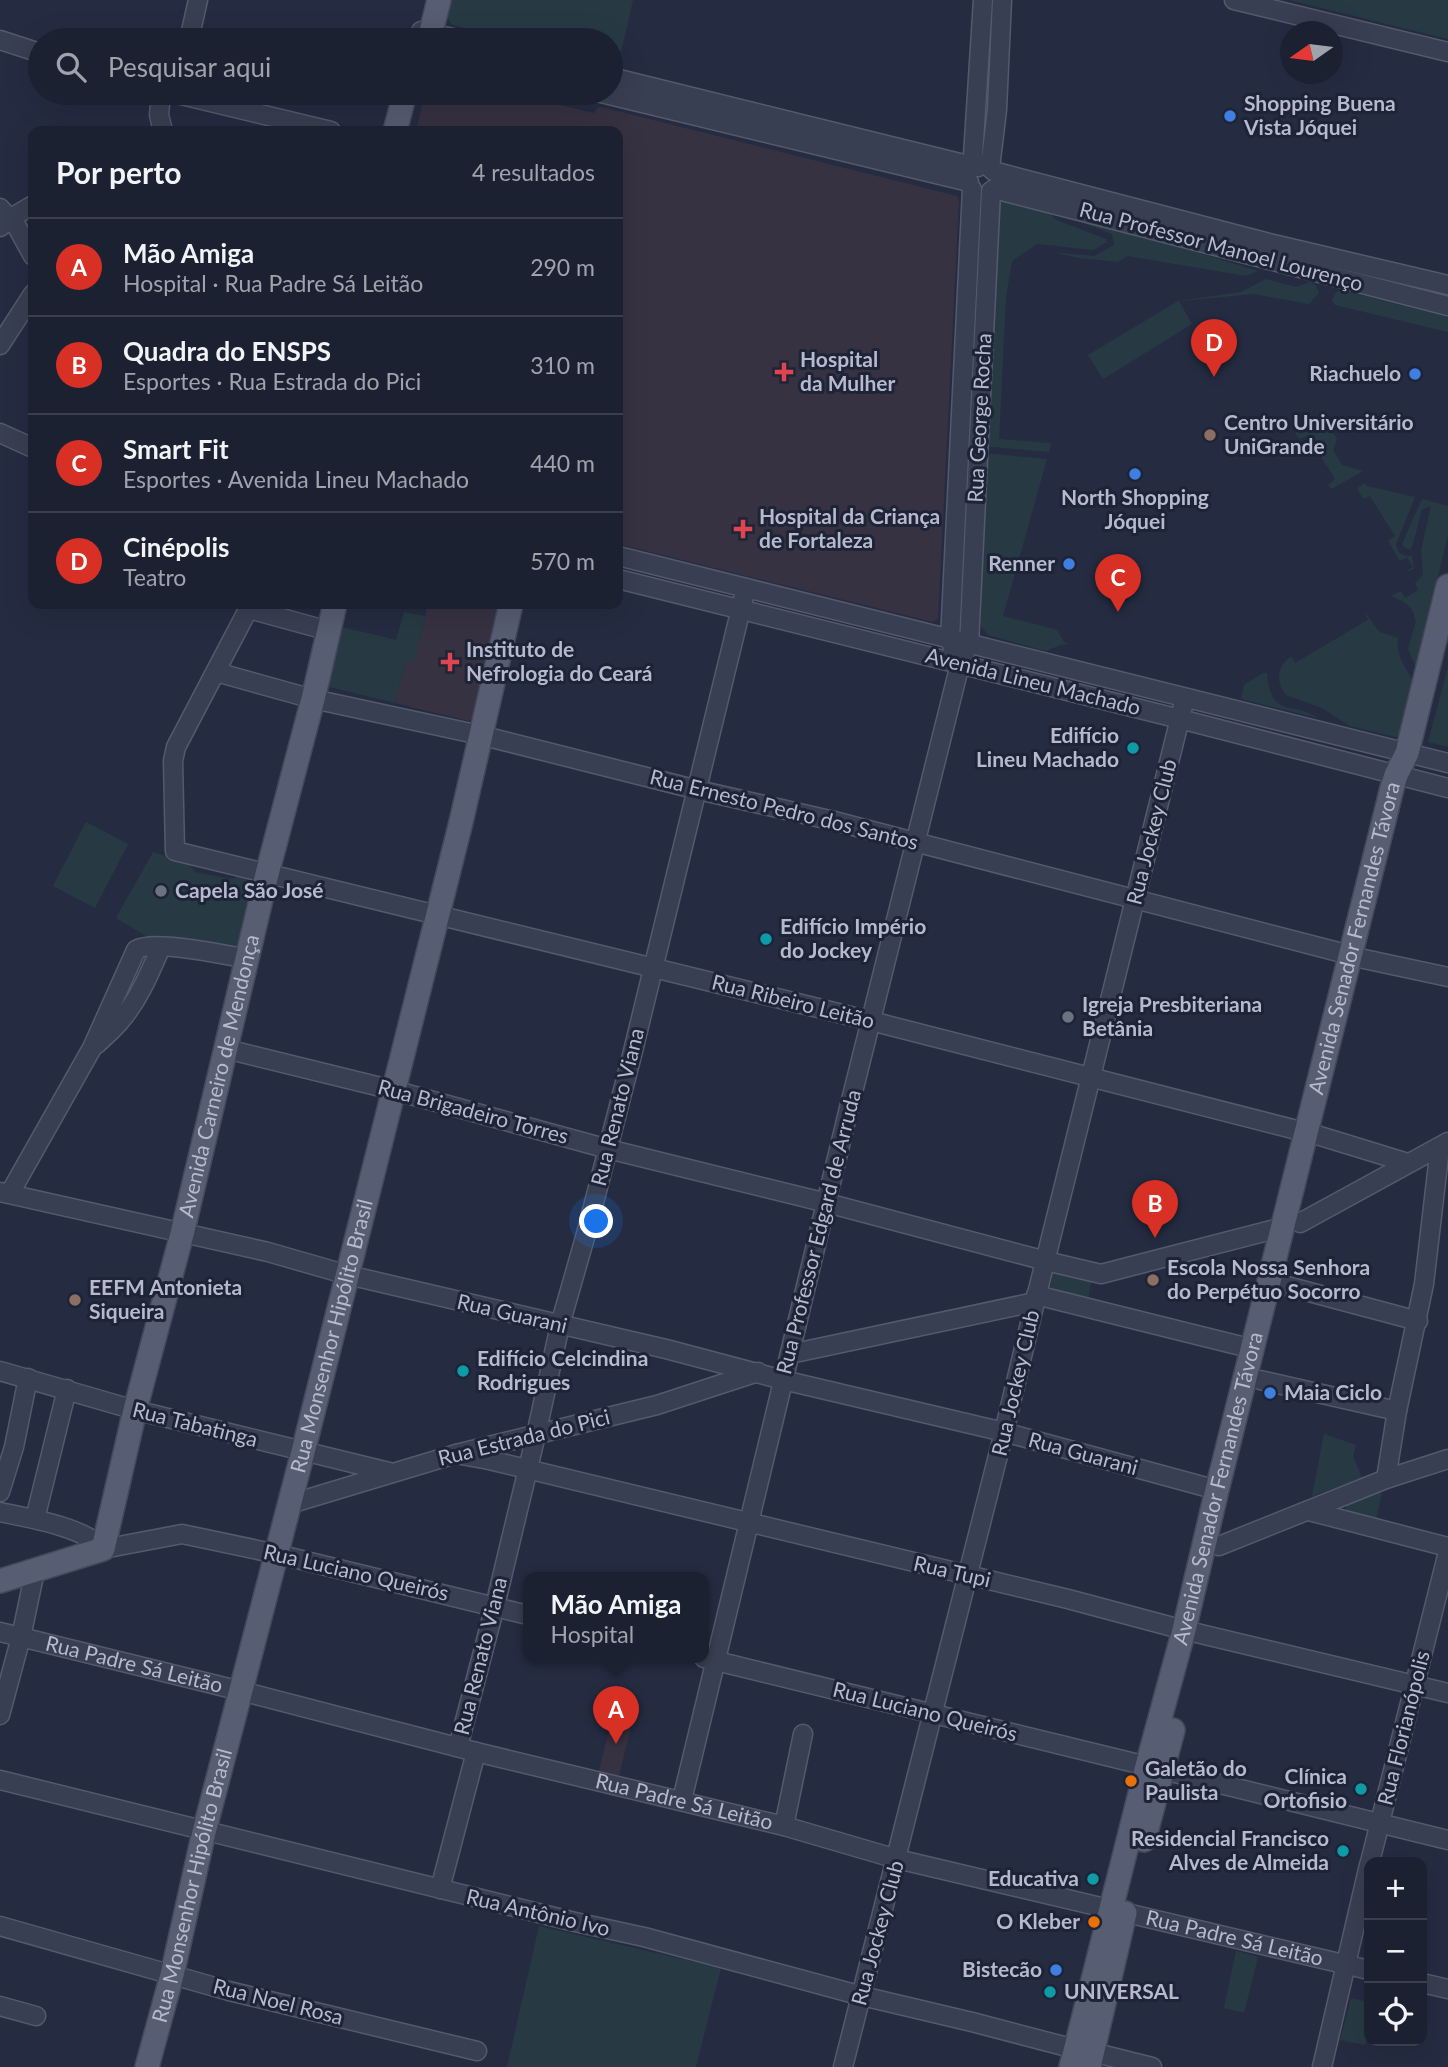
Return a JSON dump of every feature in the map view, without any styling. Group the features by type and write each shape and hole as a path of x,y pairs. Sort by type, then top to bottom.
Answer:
{"main road":[{"path":"426,28 428,0"},
{"path":"428,28 439,0"},
{"path":"396,126 402,105"},
{"path":"407,126 412,105"},
{"name":"Avenida Senador Fernandes Távora","path":"1414,755 1448,586"},
{"name":"Avenida Carneiro de Mendonça","path":"103,1549 334,609"},
{"name":"Rua Monsenhor Hipólito Brasil","path":"147,2067 172,1975 204,1832 290,1504 461,822 510,609"},
{"name":"Avenida Senador Fernandes Távora","path":"1191,1631 1217,1490 1253,1349 1292,1225 1403,777 1414,755 1448,640"},
{"name":"Avenida Senador Fernandes Távora","path":"1082,2059 1191,1631 1219,1546 1283,1285 1292,1225"},
{"path":"0,1581 103,1549"}],"street":[{"path":"192,28 198,0"},
{"name":"Rua George Rocha","path":"969,644 983,178 973,156 983,0"},
{"name":"Rua George Rocha","path":"950,639 983,178 997,110 1002,0"},
{"path":"1234,0 1448,52"},
{"path":"0,40 28,49"},
{"name":"Rua Professor Manoel Lourenço","path":"623,80 983,178 1331,267 1448,306"},
{"name":"Rua Professor Manoel Lourenço","path":"623,98 983,178"},
{"path":"160,105 162,126"},
{"path":"225,105 311,126"},
{"path":"28,207 4,218 28,249"},
{"name":"Rua Professor Manoel Lourenço","path":"1331,267 1448,285"},
{"path":"0,345 28,302"},
{"path":"0,433 28,440"},
{"name":"Avenida Lineu Machado","path":"623,557 1448,763"},
{"path":"696,599 700,577"},
{"name":"Avenida Lineu Machado","path":"623,580 1448,788"},
{"name":"Rua Renato Viana","path":"458,1747 495,1606 560,1325 608,1149 746,588"},
{"path":"775,619 780,596"},
{"path":"216,672 248,609"},
{"path":"259,609 329,632"},
{"path":"950,639 960,664"},
{"name":"Rua Professor Edgard de Arruda","path":"682,1800 710,1659 748,1523 960,664 969,644"},
{"name":"Rua Ernesto Pedro dos Santos","path":"216,672 313,699 480,735 915,842 1357,957 1448,977"},
{"name":"Rua Ribeiro Leitão","path":"216,672 176,747 173,761 175,851 871,1021 1313,1135 1408,1164"},
{"name":"Rua Jockey Club","path":"843,2067 1004,1432 1185,698"},
{"path":"5,1192 92,1048 136,950 141,946 161,947 248,959"},
{"name":"Rua Brigadeiro Torres","path":"226,1049 393,1090 608,1149 1046,1261"},
{"path":"1046,1261 1101,1274 1292,1225 1444,1145"},
{"path":"1386,1479 1397,1411 1418,1321 1444,1145"},
{"name":"Rua Guarani","path":"5,1192 268,1252 348,1275 1004,1432 1217,1490"},
{"path":"1283,1285 1418,1321"},
{"path":"790,1354 1035,1298 1253,1349"},
{"name":"Rua Tabatinga","path":"0,1371 135,1410 392,1473"},
{"name":"Rua Estrada do Pici","path":"290,1504 456,1454 657,1405 758,1372"},
{"path":"0,1492 14,1447 27,1378"},
{"path":"1260,1380 1397,1411"},
{"path":"35,1520 67,1390"},
{"name":"Rua Tupi","path":"456,1454 1068,1599 1448,1693"},
{"path":"1219,1546 1386,1479 1448,1459"},
{"path":"1309,1511 1448,1547"},
{"path":"0,1512 85,1535 103,1549"},
{"name":"Rua Luciano Queirós","path":"103,1549 182,1534 277,1554 523,1614"},
{"name":"Rua Florianópolis","path":"1372,1857 1448,1552"},
{"path":"0,1715 35,1571"},
{"name":"Rua Padre Sá Leitão","path":"0,1632 476,1752 682,1800 897,1858 1364,1969"},
{"name":"Rua Luciano Queirós","path":"710,1659 1448,1840"},
{"path":"784,1826 803,1734"},
{"path":"440,1889 476,1752"},
{"name":"Rua Antônio Ivo","path":"0,1780 204,1832 645,1937 862,1996 972,2022 1082,2059 1152,2067"},
{"name":"Rua Florianópolis","path":"1322,2067 1364,1889"},
{"name":"Rua Noel Rosa","path":"0,1926 229,1991 477,2051"},
{"path":"1427,1984 1448,1989"},
{"path":"0,2006 36,2016"}],"shaded area":[{"path":"449,0 633,0 623,43 623,28 465,28 452,25 445,14"},
{"path":"1289,0 1448,0 1448,39"},
{"name":"Hospital da Mulher","path":"422,105 560,105 594,113 601,107 957,196 959,200 938,618 933,622 623,545 623,126 417,126"},
{"path":"997,194 1047,207 1054,219 1106,239 1107,242 1093,250 1037,244 1012,261 1006,297 999,439 1051,443 1049,452 982,446"},
{"path":"1056,209 1258,271 1246,276 1128,256 1117,262 1052,252 1094,256 1114,245 1112,234 1060,214"},
{"path":"1266,279 1296,287 1310,282 1316,286 1319,293 1309,304 1254,294 1179,301 1192,324 1103,379 1088,355 1178,301 1241,292"},
{"path":"1340,290 1448,317 1448,332 1335,305 1332,300"},
{"path":"1314,420 1328,423 1337,439 1333,450 1342,465 1363,471 1332,489 1328,485 1335,479 1308,436 1299,439 1295,432"},
{"path":"982,453 1047,459 1003,616 1057,630 1064,642 1069,644 1046,651 988,635 981,626"},
{"path":"1365,483 1367,486 1415,497 1396,544 1399,553 1412,556 1414,569 1406,572 1413,567 1407,557 1400,561 1388,541 1395,536 1370,496 1363,499 1357,488"},
{"path":"1422,499 1448,506 1448,535 1416,667 1408,649 1416,621 1413,611 1401,600 1391,596 1401,591 1405,598 1418,590 1415,583 1423,575 1421,551 1431,506 1422,509 1412,547 1405,548 1402,544"},
{"name":"Instituto de Nefrologia do Ceará","path":"427,609 499,609 472,718 469,721 395,703 406,661 414,662"},
{"path":"404,612 425,616 414,663 406,661 395,703 330,687 328,684 342,627 396,640"},
{"path":"1365,612 1379,632 1398,638 1399,655 1413,681 1399,735 1396,737 1350,726 1322,708 1286,695 1280,684 1280,670 1291,656 1295,663 1368,620"},
{"path":"1448,667 1448,747 1428,742"},
{"path":"1267,673 1269,687 1278,703 1318,718 1241,699 1244,685"},
{"path":"86,822 128,844 95,908 53,886"},
{"path":"153,852 189,864 195,872 231,879 241,875 253,879 256,885 240,951 151,939 116,918"},
{"path":"1054,1264 1093,1271 1088,1300 1050,1290"},
{"path":"1324,1434 1356,1445 1353,1456 1362,1478 1312,1496"},
{"path":"1383,1488 1376,1519 1346,1512 1345,1504"},
{"path":"613,1713 633,1718 619,1776 599,1771"},
{"path":"539,1926 721,1968 696,2067 507,2067"},
{"path":"1236,1951 1258,1957 1244,2013 1224,2008"},
{"path":"1351,1998 1364,2001 1364,2045 1340,2040"}],"place":[{"name":"Shopping Buena Vista Jóquei","path":"1230,116"},
{"name":"Hospital da Mulher","path":"784,372"},
{"name":"Riachuelo","path":"1415,374"},
{"name":"Cinépolis","path":"1214,377"},
{"name":"Centro Universitário UniGrande","path":"1210,435"},
{"name":"North Shopping Jóquei","path":"1135,474"},
{"name":"Hospital da Criança de Fortaleza","path":"743,529"},
{"name":"Renner","path":"1069,564"},
{"name":"Smart Fit","path":"1118,612"},
{"name":"Instituto de Nefrologia do Ceará","path":"450,662"},
{"name":"Edifício Lineu Machado","path":"1133,748"},
{"name":"Capela São José","path":"161,891"},
{"name":"Edifício Império do Jockey","path":"766,939"},
{"name":"Igreja Presbiteriana Betânia","path":"1068,1017"},
{"name":"Quadra do ENSPS","path":"1155,1238"},
{"name":"Escola Nossa Senhora do Perpétuo Socorro","path":"1153,1280"},
{"name":"EEFM Antonieta Siqueira","path":"75,1300"},
{"name":"Edifício Celcindina Rodrigues","path":"463,1371"},
{"name":"Maia Ciclo","path":"1270,1393"},
{"name":"Mão Amiga","path":"616,1744"},
{"name":"Galetão do Paulista","path":"1131,1781"},
{"name":"Clínica Ortofisio","path":"1361,1789"},
{"name":"Residencial Francisco Alves de Almeida","path":"1343,1851"},
{"name":"Educativa","path":"1093,1879"},
{"name":"O Kleber","path":"1094,1922"},
{"name":"Bistecão","path":"1056,1970"},
{"name":"UNIVERSAL","path":"1050,1992"}]}
